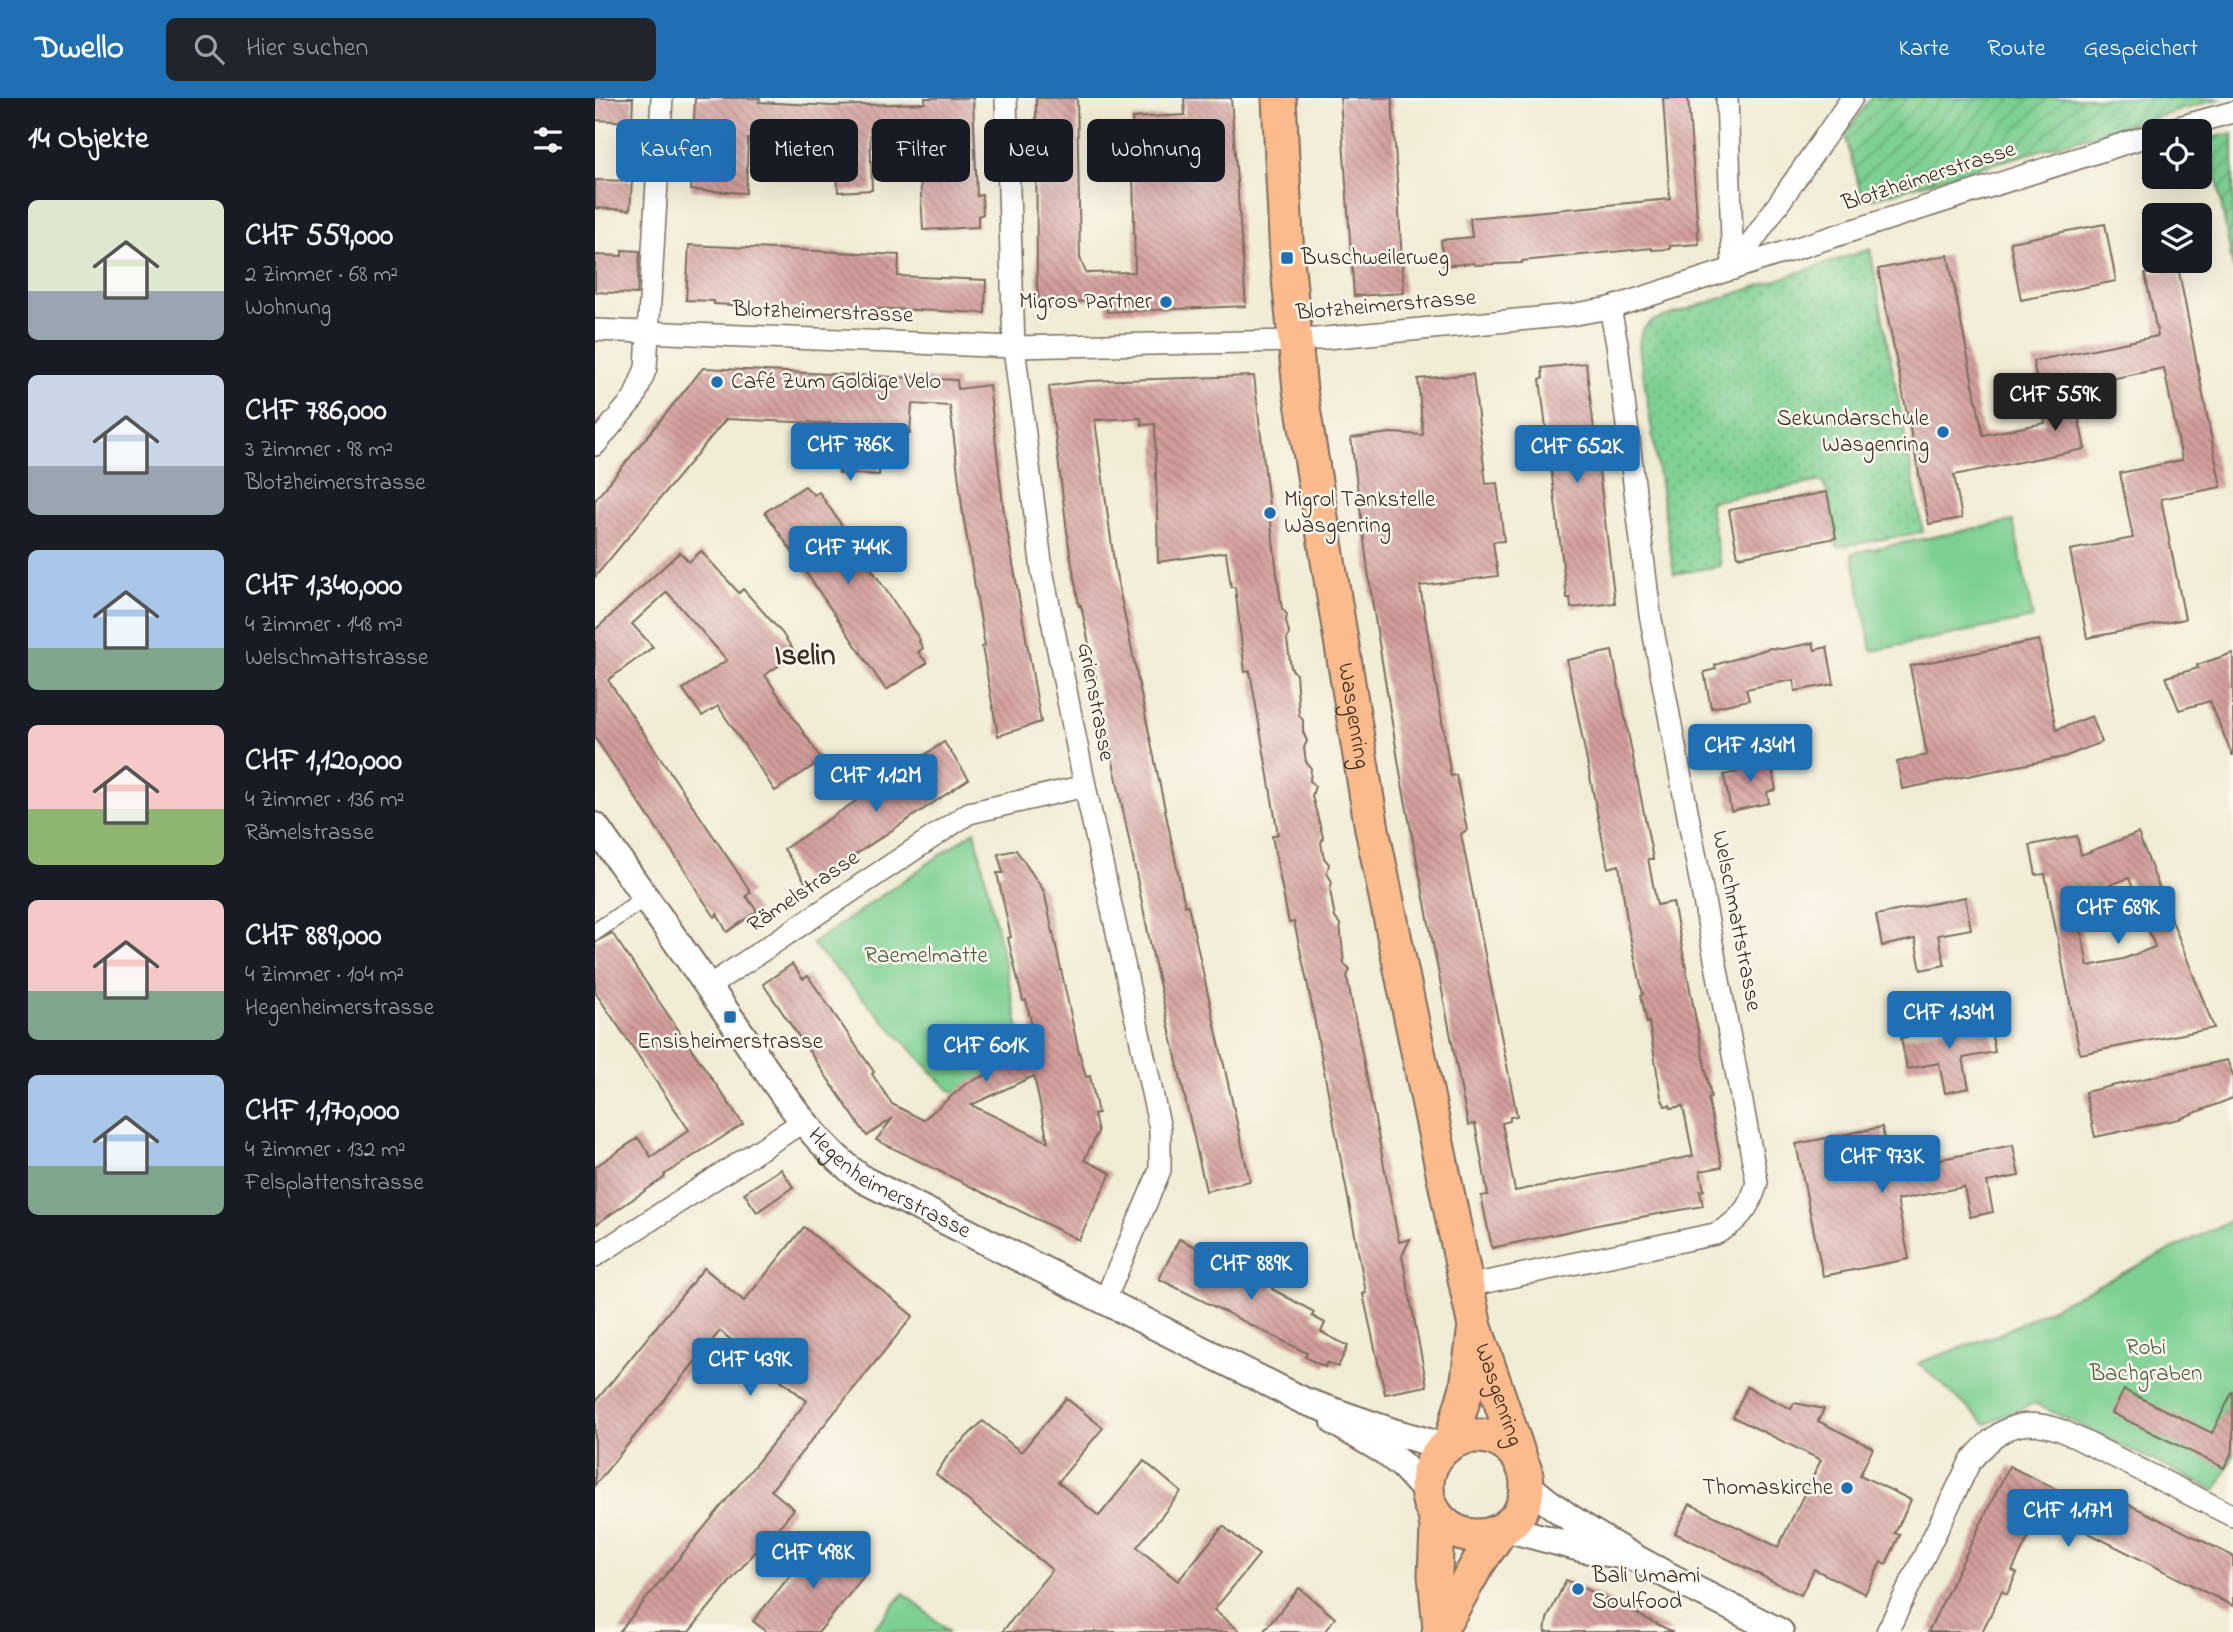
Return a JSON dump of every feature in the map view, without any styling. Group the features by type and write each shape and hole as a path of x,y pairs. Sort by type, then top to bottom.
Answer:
{"main road":[{"name":"Wasgenring","path":"1279,98 1287,258 1301,402 1372,829 1475,1327 1524,1473"},
{"name":"Wasgenring","path":"1448,1445 1467,1387 1475,1327"},
{"path":"1431,1503 1450,1528 1460,1533 1481,1536 1503,1529 1513,1522 1524,1504 1524,1473 1505,1444 1483,1436 1472,1436 1448,1445 1437,1455 1430,1467 1427,1479 1431,1503 1437,1528 1435,1575 1440,1630"},
{"path":"1440,1630 1477,1565 1503,1529"}],"street":[{"path":"595,445 634,398 646,368 661,98"},
{"name":"Grienstrasse","path":"1006,98 1014,347 1042,570 1085,786 1160,1129 1160,1170 1104,1300"},
{"path":"1727,98 1733,269"},
{"path":"1733,269 1852,98"},
{"path":"2208,119 2233,112"},
{"name":"Blotzheimerstrasse","path":"595,330 1014,347 1294,341 1503,322 1610,308 2142,138"},
{"name":"Welschmattstrasse","path":"1467,1286 1715,1234 1728,1227 1748,1208 1757,1182 1650,614 1617,344 1610,308"},
{"name":"Rämelstrasse","path":"709,986 969,813 1085,786"},
{"name":"Hegenheimerstrasse","path":"595,826 804,1121 840,1163 864,1180 1304,1401 1384,1451 1403,1466 1431,1503"},
{"path":"595,932 646,897"},
{"path":"595,1256 804,1121"},
{"name":"Hegenheimerstrasse","path":"1304,1401 1393,1432 1448,1445"},
{"path":"1887,1632 1970,1462 1989,1440 2004,1430 2026,1423 2043,1424 2063,1431 2233,1516"},
{"path":"1524,1473 1571,1519 1629,1557 1780,1632"},
{"path":"1503,1529 1629,1557"}],"green space":[{"path":"1871,98 2223,98 1863,201 1845,135"},
{"path":"2233,133 2233,270 2212,149 2212,138"},
{"path":"1870,249 1923,532 1837,547 1827,492 1822,481 1709,502 1721,566 1674,574 1639,347 1643,330 1655,320"},
{"path":"2013,521 2033,618 1872,651 1852,553"},
{"name":"Raemelmatte","path":"975,831 1030,1078 979,1100 949,1090 812,944"},
{"name":"Robi Bachgraben","path":"2233,1219 2233,1457 2216,1491 2034,1403 1986,1424 1918,1363 1999,1334"},
{"path":"904,1593 949,1632 871,1632"}],"building":[{"path":"595,98 633,98 632,119 595,120"},
{"path":"695,98 760,98 759,102 832,106 925,103 925,98 973,98 977,196 982,195 983,214 978,216 978,227 923,230 920,182 970,182 970,119 872,119 872,190 838,192 838,182 858,182 858,119 750,119 746,193 691,190 691,182 736,182 736,119 694,119"},
{"path":"1036,98 1077,98 1080,258 1086,273 1135,272 1133,182 1225,182 1225,119 1132,118 1185,115 1184,98 1231,98 1246,306 1107,312 1106,298 1063,304 1043,303 1043,299 1039,299 1037,286 1036,182 1073,182 1073,119 1036,119"},
{"path":"1340,98 1392,98 1404,293 1354,296"},
{"path":"1663,98 1688,98 1699,244 1522,263 1443,266 1441,240 1472,237 1470,218 1670,199"},
{"path":"595,180 632,182 630,210 595,208"},
{"path":"2105,224 2116,281 2021,300 2010,242"},
{"path":"689,245 899,255 898,276 986,280 985,313 839,307 838,310 802,309 686,300"},
{"path":"622,250 640,251 637,294 595,292 595,255 622,256"},
{"path":"1948,255 1983,435 2045,423 2033,361 2158,336 2145,274 2179,273 2221,487 2161,499 2185,619 2087,638 2070,550 2133,538 2120,473 2182,460 2164,368 2072,387 2085,449 1954,475 1962,518 1929,524 1878,269"},
{"path":"1586,363 1615,603 1571,608 1570,598 1567,598 1540,379 1543,378 1542,368"},
{"path":"703,368 957,380 958,389 989,385 1004,513 1041,722 998,736 982,647 985,646 963,515 950,406 912,404 910,433 880,432 879,475 839,473 841,424 726,419 595,577 595,500"},
{"path":"1473,374 1486,484 1497,483 1504,541 1493,542 1498,576 1420,586 1451,776 1456,775 1467,830 1461,834 1517,1116 1502,1123 1515,1191 1693,1156 1683,1106 1665,1106 1661,1097 1649,1022 1647,1023 1628,927 1619,865 1608,868 1567,660 1612,651 1653,859 1648,859 1657,905 1673,902 1722,1167 1700,1171 1704,1190 1700,1191 1703,1206 1492,1248 1481,1196 1488,1195 1475,1124 1468,1125 1402,784 1371,594 1351,438 1391,433 1423,435 1418,379"},
{"path":"1254,376 1282,609 1287,614 1291,668 1296,674 1299,715 1303,720 1303,732 1307,741 1304,748 1306,762 1311,768 1310,781 1315,786 1312,796 1323,837 1321,843 1324,858 1329,864 1327,873 1332,882 1330,890 1335,918 1340,924 1344,964 1350,969 1347,977 1399,1242 1410,1239 1402,1256 1427,1386 1385,1394 1363,1294 1366,1293 1308,986 1294,922 1289,923 1272,836 1278,834 1250,671 1245,672 1235,587 1231,587 1226,552 1158,562 1155,424 1142,425 1141,418 1095,420 1115,569 1185,906 1188,905 1250,1181 1206,1191 1151,947 1069,547 1049,386 1088,381"},
{"path":"805,486 814,495 819,492 920,640 923,648 918,652 927,663 886,690 765,512"},
{"path":"1827,492 1836,538 1738,557 1729,510"},
{"path":"701,551 739,593 743,589 782,633 796,654 765,675 822,760 775,791 718,706 702,716 683,689 727,660 667,592 632,624 653,647 608,680 751,892 746,896 757,911 727,932 595,738 595,630 680,552 689,562"},
{"path":"2039,640 2056,730 2092,716 2102,742 2064,757 1902,789 1897,762 1927,755 1910,666"},
{"path":"1813,643 1815,650 1827,647 1834,684 1795,691 1794,680 1766,685 1746,689 1749,700 1711,708 1704,672 1716,669 1715,665 1770,648 1782,649"},
{"path":"2233,653 2232,755 2210,701 2179,710 2166,677 2198,668 2197,665"},
{"path":"944,742 969,779 808,886 784,849"},
{"path":"1770,757 1776,790 1767,792 1769,803 1731,811 1724,775 1736,772 1735,766"},
{"path":"2138,833 2214,1028 2080,1054 2045,874 2036,875 2030,845 2077,836 2081,855","holes":["2129,878 2155,947 2123,959 2088,966 2074,894"]},
{"path":"1016,850 1044,891 1078,1048 1086,1077 1090,1076 1098,1113 1094,1114 1098,1132 1084,1160 1111,1173 1079,1240 876,1140 893,1118 867,1136 763,984 792,964 803,979 808,976 874,1072 872,1074 892,1104 923,1120 967,1083 1013,1063 1039,1057 1008,938 1011,937 997,873 1003,873 998,854","holes":["1034,1076 1048,1142 971,1105"]},
{"path":"1965,897 1971,929 1938,935 1945,965 1921,970 1915,939 1882,946 1876,915"},
{"path":"612,933 743,1124 664,1175 665,1177 595,1225 595,1167 638,1138 651,1157 689,1130 595,992 595,942"},
{"path":"1989,1021 1995,1052 1963,1058 1969,1088 1945,1093 1939,1063 1907,1069 1901,1038"},
{"path":"2227,1060 2233,1075 2233,1098 2179,1119 2095,1137 2085,1092"},
{"path":"1882,1127 1890,1169 2013,1145 2019,1176 1987,1182 1993,1212 1970,1217 1964,1187 1897,1200 1909,1259 1823,1276 1796,1144"},
{"path":"781,1169 793,1187 757,1212 744,1193"},
{"path":"804,1227 913,1316 771,1490 794,1509 768,1541 765,1539 689,1632 619,1632 807,1401 720,1331 595,1485 595,1402 704,1268 744,1301"},
{"path":"1179,1239 1226,1262 1223,1266 1274,1285 1272,1289 1314,1312 1312,1316 1325,1323 1321,1332 1348,1346 1338,1367 1327,1362 1325,1367 1305,1357 1307,1353 1159,1279"},
{"name":"Thomaskirche","path":"1747,1387 1791,1409 1794,1403 1824,1409 1818,1421 1873,1448 1860,1475 1911,1500 1895,1533 1900,1535 1886,1564 1881,1562 1865,1594 1814,1569 1801,1595 1675,1533 1690,1504 1778,1547 1821,1460 1733,1417"},
{"path":"2124,1390 2212,1433 2233,1391 2233,1450 2224,1468 2112,1413"},
{"path":"1066,1398 1103,1428 1058,1482 1099,1516 1144,1461 1181,1492 1137,1547 1178,1581 1223,1526 1259,1555 1214,1610 1241,1632 1002,1632 1052,1570 936,1474 949,1454 983,1421 1021,1452"},
{"path":"2009,1466 2110,1516 2118,1499 2233,1556 2233,1606 2047,1512 2038,1532 2032,1530 2012,1571 2017,1573 2007,1594 2002,1591 1982,1632 1928,1632"},
{"path":"824,1534 868,1571 819,1632 767,1632 753,1621"},
{"path":"1566,1580 1673,1632 1545,1632 1547,1619"},
{"path":"1299,1588 1335,1618 1324,1632 1263,1632"}],"place":[{"name":"Buschweilerweg","path":"1287,258"},
{"name":"Migros Partner","path":"1166,302"},
{"name":"Café Zum Goldige Velo","path":"717,382"},
{"name":"Sekundarschule Wasgenring","path":"1943,432"},
{"name":"Migrol Tankstelle Wasgenring","path":"1270,513"},
{"name":"Ensisheimerstrasse","path":"730,1017"},
{"name":"Thomaskirche","path":"1847,1488"},
{"name":"Bali Umami Soulfood","path":"1578,1589"}],"district":[{"name":"Iselin","path":"805,657"}]}
